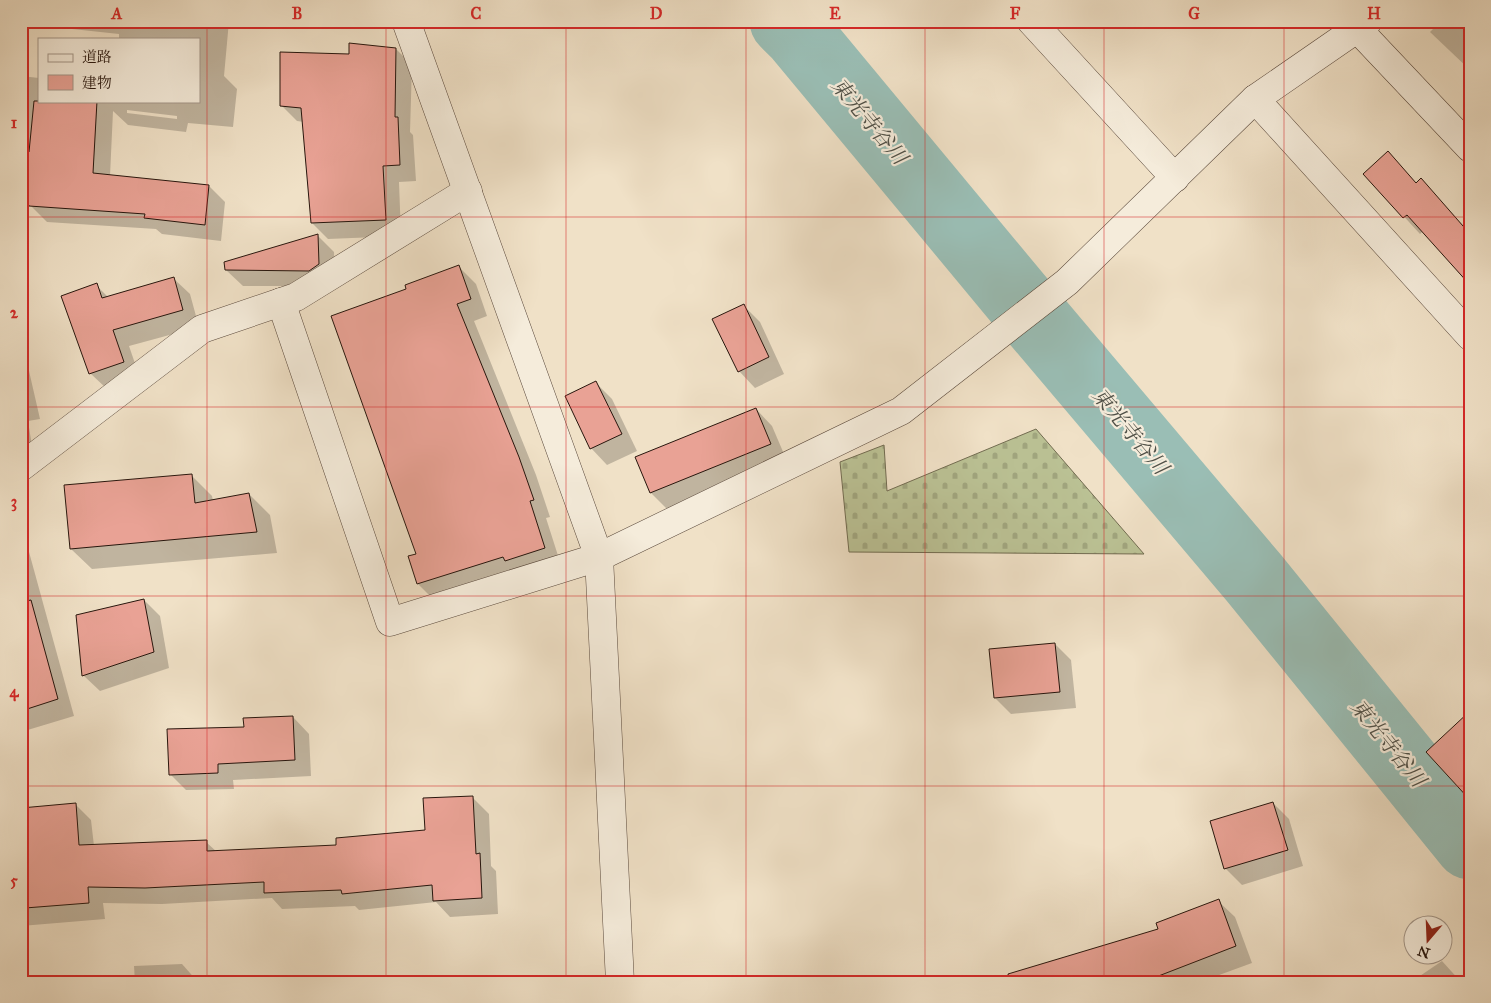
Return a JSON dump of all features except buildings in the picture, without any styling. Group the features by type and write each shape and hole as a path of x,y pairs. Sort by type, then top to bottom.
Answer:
{"street":[{"path":"406,21 599,557 620,982"},
{"path":"1031,21 1175,178"},
{"path":"281,302 390,622 599,557 900,411 996,340 1067,282 1255,99 1358,24 1470,148"},
{"path":"1255,99 1470,336"},
{"path":"21,467 202,329 296,297 468,191"}],"green space":[{"path":"1036,429 1144,554 849,552 840,462 884,445 887,491"}],"waterway":[{"name":"東光寺谷川","path":"785,21 799,35 1029,312 1254,578 1470,844"}]}
